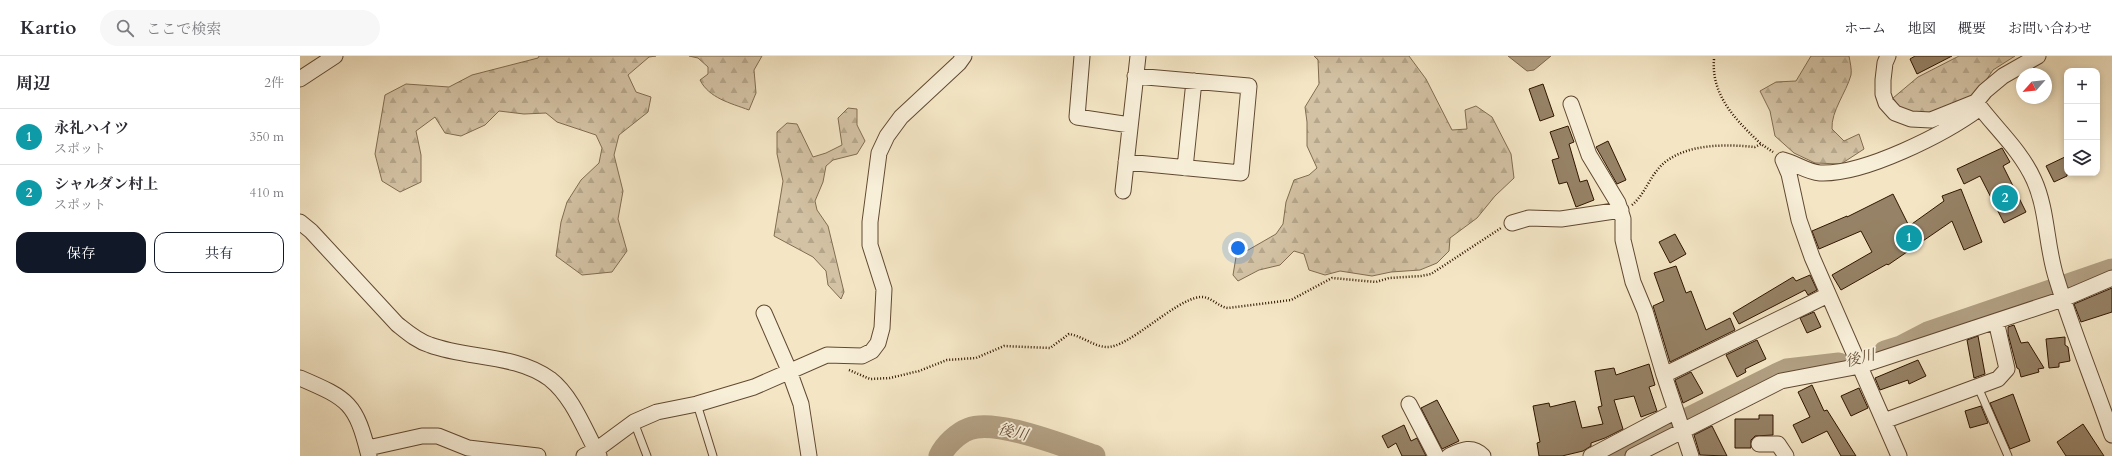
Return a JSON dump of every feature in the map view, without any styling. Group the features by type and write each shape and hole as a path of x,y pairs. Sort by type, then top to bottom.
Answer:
{"street":[{"path":"300,79 335,56"},
{"path":"300,222 311,230 397,324 412,337 429,345 464,354 509,361 533,369 550,379 562,391 576,412 593,454 634,422 657,412 696,404 754,387 827,355 862,356 872,351 878,343 882,328 884,289 870,245 870,222 879,153 887,136 901,117 959,63 964,56"},
{"path":"1082,56 1077,117 1130,125"},
{"path":"1123,191 1138,56"},
{"path":"1888,56 1885,63 1883,94 1886,103 1895,113 1912,119 1931,120 1978,105"},
{"path":"1783,160 1819,173 1842,172 1867,165 1906,150 1978,105 1985,91 2003,76 2028,60 2038,56"},
{"path":"1126,162 1241,173 1249,86 1135,76"},
{"path":"1185,168 1194,81"},
{"path":"1571,104 1589,155 1621,210 1623,240 1632,279 1645,311 1664,375 1691,456"},
{"path":"1978,105 2012,144 2024,161 2034,181 2041,202 2060,290 2108,411 2112,435"},
{"path":"1783,160 1790,174 1805,238 1828,295 1900,456"},
{"path":"1512,223 1529,218 1562,219 1621,210"},
{"path":"1591,456 1781,381 1996,322 2060,290 2112,278"},
{"path":"1664,375 1828,295"},
{"path":"764,312 788,368 801,404 809,456"},
{"path":"1884,421 1998,379 2007,369 1996,322"},
{"path":"300,378 335,393 352,408 361,426 368,452 422,436 438,436 468,448 538,456"},
{"path":"1409,404 1436,456"},
{"path":"1633,456 1680,422"},
{"path":"1759,444 1778,444 1786,456"},
{"path":"1449,456 1464,449 1472,449 1483,456"}],"lane":[{"path":"1978,387 2008,456"},
{"path":"696,404 713,456"},
{"path":"634,422 647,456"}],"path":[{"path":"1714,59 1713,77 1721,98 1747,131 1761,144 1783,160"},
{"path":"1621,210 1636,202 1665,162 1680,154 1717,144 1755,146 1761,144"},
{"path":"827,355 850,370 870,379 890,378 919,371 947,360 976,358 1004,346 1050,348 1069,334 1077,335 1096,345 1107,348 1124,341 1170,310 1200,297 1208,298 1223,308 1228,308 1291,300 1332,278 1376,282 1396,277 1431,274 1496,230 1512,223"}],"green space":[{"path":"539,56 656,56 649,57 628,75 636,92 651,97 648,112 619,135 614,155 623,191 618,219 627,251 612,272 582,275 556,256 561,222 567,202 581,180 599,163 602,148 596,135 557,122 546,113 524,114 499,111 485,125 461,136 445,133 435,117 416,131 421,155 421,182 400,192 382,181 375,154 385,95 406,84 449,87 472,75 538,58"},
{"path":"689,56 762,56 754,70 756,93 749,110 714,96 700,80 708,74 708,67 698,58"},
{"path":"1314,56 1409,56 1426,79 1452,130 1467,129 1465,110 1476,106 1492,117 1511,154 1514,178 1495,196 1477,218 1450,238 1449,251 1437,263 1420,270 1391,272 1372,276 1340,271 1325,275 1309,270 1304,254 1294,251 1280,265 1259,270 1238,281 1233,275 1236,257 1276,234 1283,224 1286,202 1294,180 1309,175 1317,168 1307,146 1307,122 1305,107 1319,84 1318,60"},
{"path":"1811,56 1849,56 1851,75 1836,109 1832,122 1832,129 1844,141 1859,134 1864,149 1841,164 1815,163 1794,153 1775,136 1770,111 1760,91 1776,82 1796,81"},
{"path":"1959,56 2015,56 1993,70 1976,95 1930,116 1904,113 1893,98 1918,77"},
{"path":"848,108 857,109 857,125 865,141 857,154 833,160 826,166 823,182 815,201 817,210 828,226 844,292 841,299 828,285 826,271 813,257 774,236 783,181 777,154 777,132 787,123 797,124 813,157 826,153 842,145 838,118"}],"shaded area":[{"path":"1508,56 1551,56 1534,70 1527,71"}],"building":[{"path":"1915,56 1952,56 1917,74 1910,59"},
{"path":"1543,84 1554,116 1540,121 1529,89"},
{"path":"1568,126 1574,142 1569,144 1580,182 1587,180 1594,200 1576,207 1567,182 1559,184 1552,160 1559,158 1550,132"},
{"path":"1608,141 1626,180 1617,184 1596,147"},
{"path":"2002,148 2010,162 2003,166 2026,212 2004,223 1980,176 1964,184 1957,169"},
{"path":"2064,157 2064,176 2067,176 2054,182 2046,166"},
{"path":"1961,189 1982,242 1964,250 1952,221 1888,265 1887,264 1841,290 1832,275 1872,252 1861,231 1819,249 1812,231 1847,217 1893,194 1909,226 1944,201 1942,196"},
{"path":"1675,234 1686,254 1670,263 1659,242"},
{"path":"1676,266 1686,293 1691,291 1706,330 1730,318 1735,330 1670,362 1653,306 1664,301 1654,273"},
{"path":"1810,275 1817,290 1808,295 1805,290 1739,324 1733,313 1793,277 1796,281"},
{"path":"2112,288 2112,312 2081,322 2074,304"},
{"path":"1814,312 1821,327 1807,333 1800,318"},
{"path":"2014,325 2021,343 2028,342 2044,368 2038,369 2039,372 2021,377 2019,369 2017,368 2008,334 2008,327"},
{"path":"1978,336 1985,374 1974,378 1967,340"},
{"path":"2065,337 2065,345 2068,347 2070,361 2059,363 2059,367 2049,368 2046,339"},
{"path":"1757,340 1766,359 1745,369 1746,372 1737,377 1726,355"},
{"path":"1918,360 1926,376 1909,384 1908,380 1880,390 1875,378"},
{"path":"1649,364 1655,385 1649,387 1657,411 1641,417 1634,396 1614,400 1623,429 1591,443 1591,446 1583,451 1562,456 1539,456 1537,443 1540,442 1533,406 1549,403 1550,407 1575,401 1582,428 1603,424 1598,407 1602,406 1595,371 1614,368 1616,375"},
{"path":"1691,372 1703,393 1683,403 1675,380"},
{"path":"1812,385 1824,411 1827,410 1856,456 1841,456 1827,431 1802,443 1793,425 1810,417 1798,392"},
{"path":"1859,388 1868,408 1851,416 1841,396"},
{"path":"2013,394 2030,441 2010,449 1990,403"},
{"path":"1437,400 1459,441 1442,449 1421,408"},
{"path":"1981,406 1988,423 1970,428 1965,411"},
{"path":"1759,415 1773,415 1773,435 1755,436 1751,440 1751,448 1735,448 1735,419 1759,419"},
{"path":"2083,424 2104,456 2066,456 2057,442"},
{"path":"1404,425 1411,441 1417,438 1426,456 1402,456 1396,443 1388,448 1382,436"},
{"path":"1712,426 1727,456 1700,455 1694,435"}],"waterway":[{"name":"後川","path":"1885,352 1901,347 1928,333 2112,270"},
{"name":"後川","path":"1613,456 1787,370 1839,364"},
{"name":"後川","path":"940,456 948,444 956,436 969,429 981,427 996,427 1013,430 1094,456"}],"place":[{"name":"シャルダン村上","path":"2005,198"},
{"name":"永礼ハイツ","path":"1909,238"}]}
